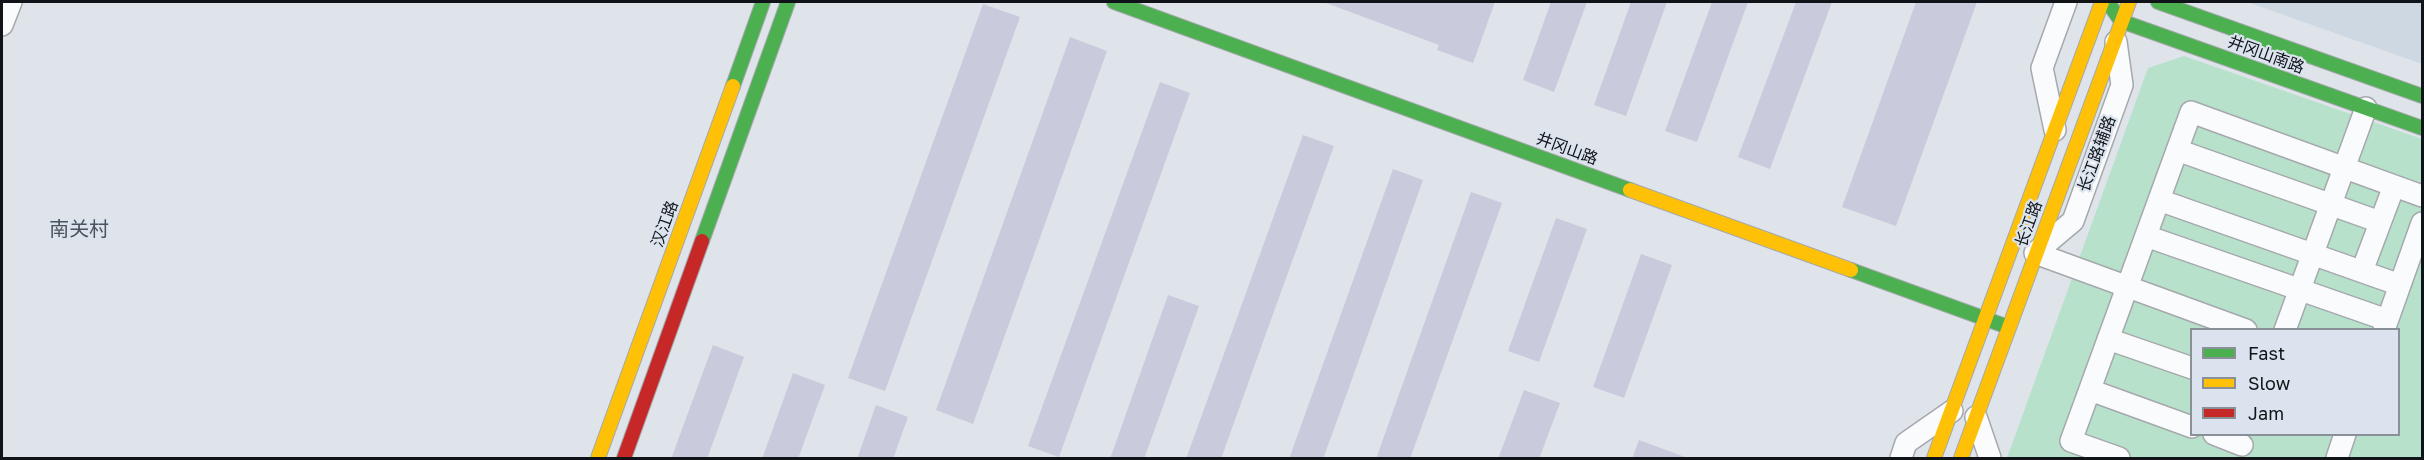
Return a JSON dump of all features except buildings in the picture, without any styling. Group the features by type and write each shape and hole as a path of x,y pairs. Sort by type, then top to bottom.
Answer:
{"street":[{"path":"2,25 11,2"},
{"name":"汉江路","path":"598,459 763,2"},
{"path":"624,459 788,2"},
{"name":"井冈山路","path":"1114,2 2008,327"},
{"path":"2055,132 2042,68 2066,2"},
{"name":"长江路","path":"1934,459 2102,2"},
{"path":"2107,2 2118,30"},
{"path":"2118,30 2129,2"},
{"name":"井冈山南路","path":"2158,2 2422,96"},
{"name":"井冈山南路","path":"2118,30 2366,108 2422,128"},
{"name":"长江路辅路","path":"2035,253 2073,221 2122,85 2118,30"},
{"path":"2286,328 2366,108"},
{"path":"2119,459 2071,441 2191,112 2422,196"},
{"path":"2177,150 2380,222"},
{"path":"2362,271 2394,186"},
{"path":"2159,200 2400,285"},
{"path":"2146,236 2300,290 2385,325 2422,223"},
{"path":"2035,253 2241,328"},
{"name":"长江路","path":"1961,459 2035,253"},
{"path":"2109,339 2190,367"},
{"path":"2090,390 2190,426"},
{"path":"1901,459 1906,443 1952,411"},
{"path":"1976,417 1990,459"},
{"path":"2217,436 2242,446"},
{"path":"2337,459 2345,436"}],"shaded area":[{"path":"2247,2 2422,2 2422,64"}],"green space":[{"path":"2184,56 2422,139 2422,458 2007,458 2148,68"}],"traffic: fast":[{"path":"733,86 763,2"},
{"path":"702,241 788,2"},
{"path":"1114,2 1630,190"},
{"path":"2158,2 2422,96"},
{"path":"2109,4 2121,21 2422,128"},
{"path":"1851,270 2008,327"}],"traffic: slow":[{"path":"1934,458 2102,2"},
{"path":"1961,458 2129,2"},
{"path":"598,458 733,86"},
{"path":"1630,190 1851,270"}],"traffic: jam":[{"path":"624,458 702,241"}],"district":[{"name":"南关村","path":"79,230"}]}
